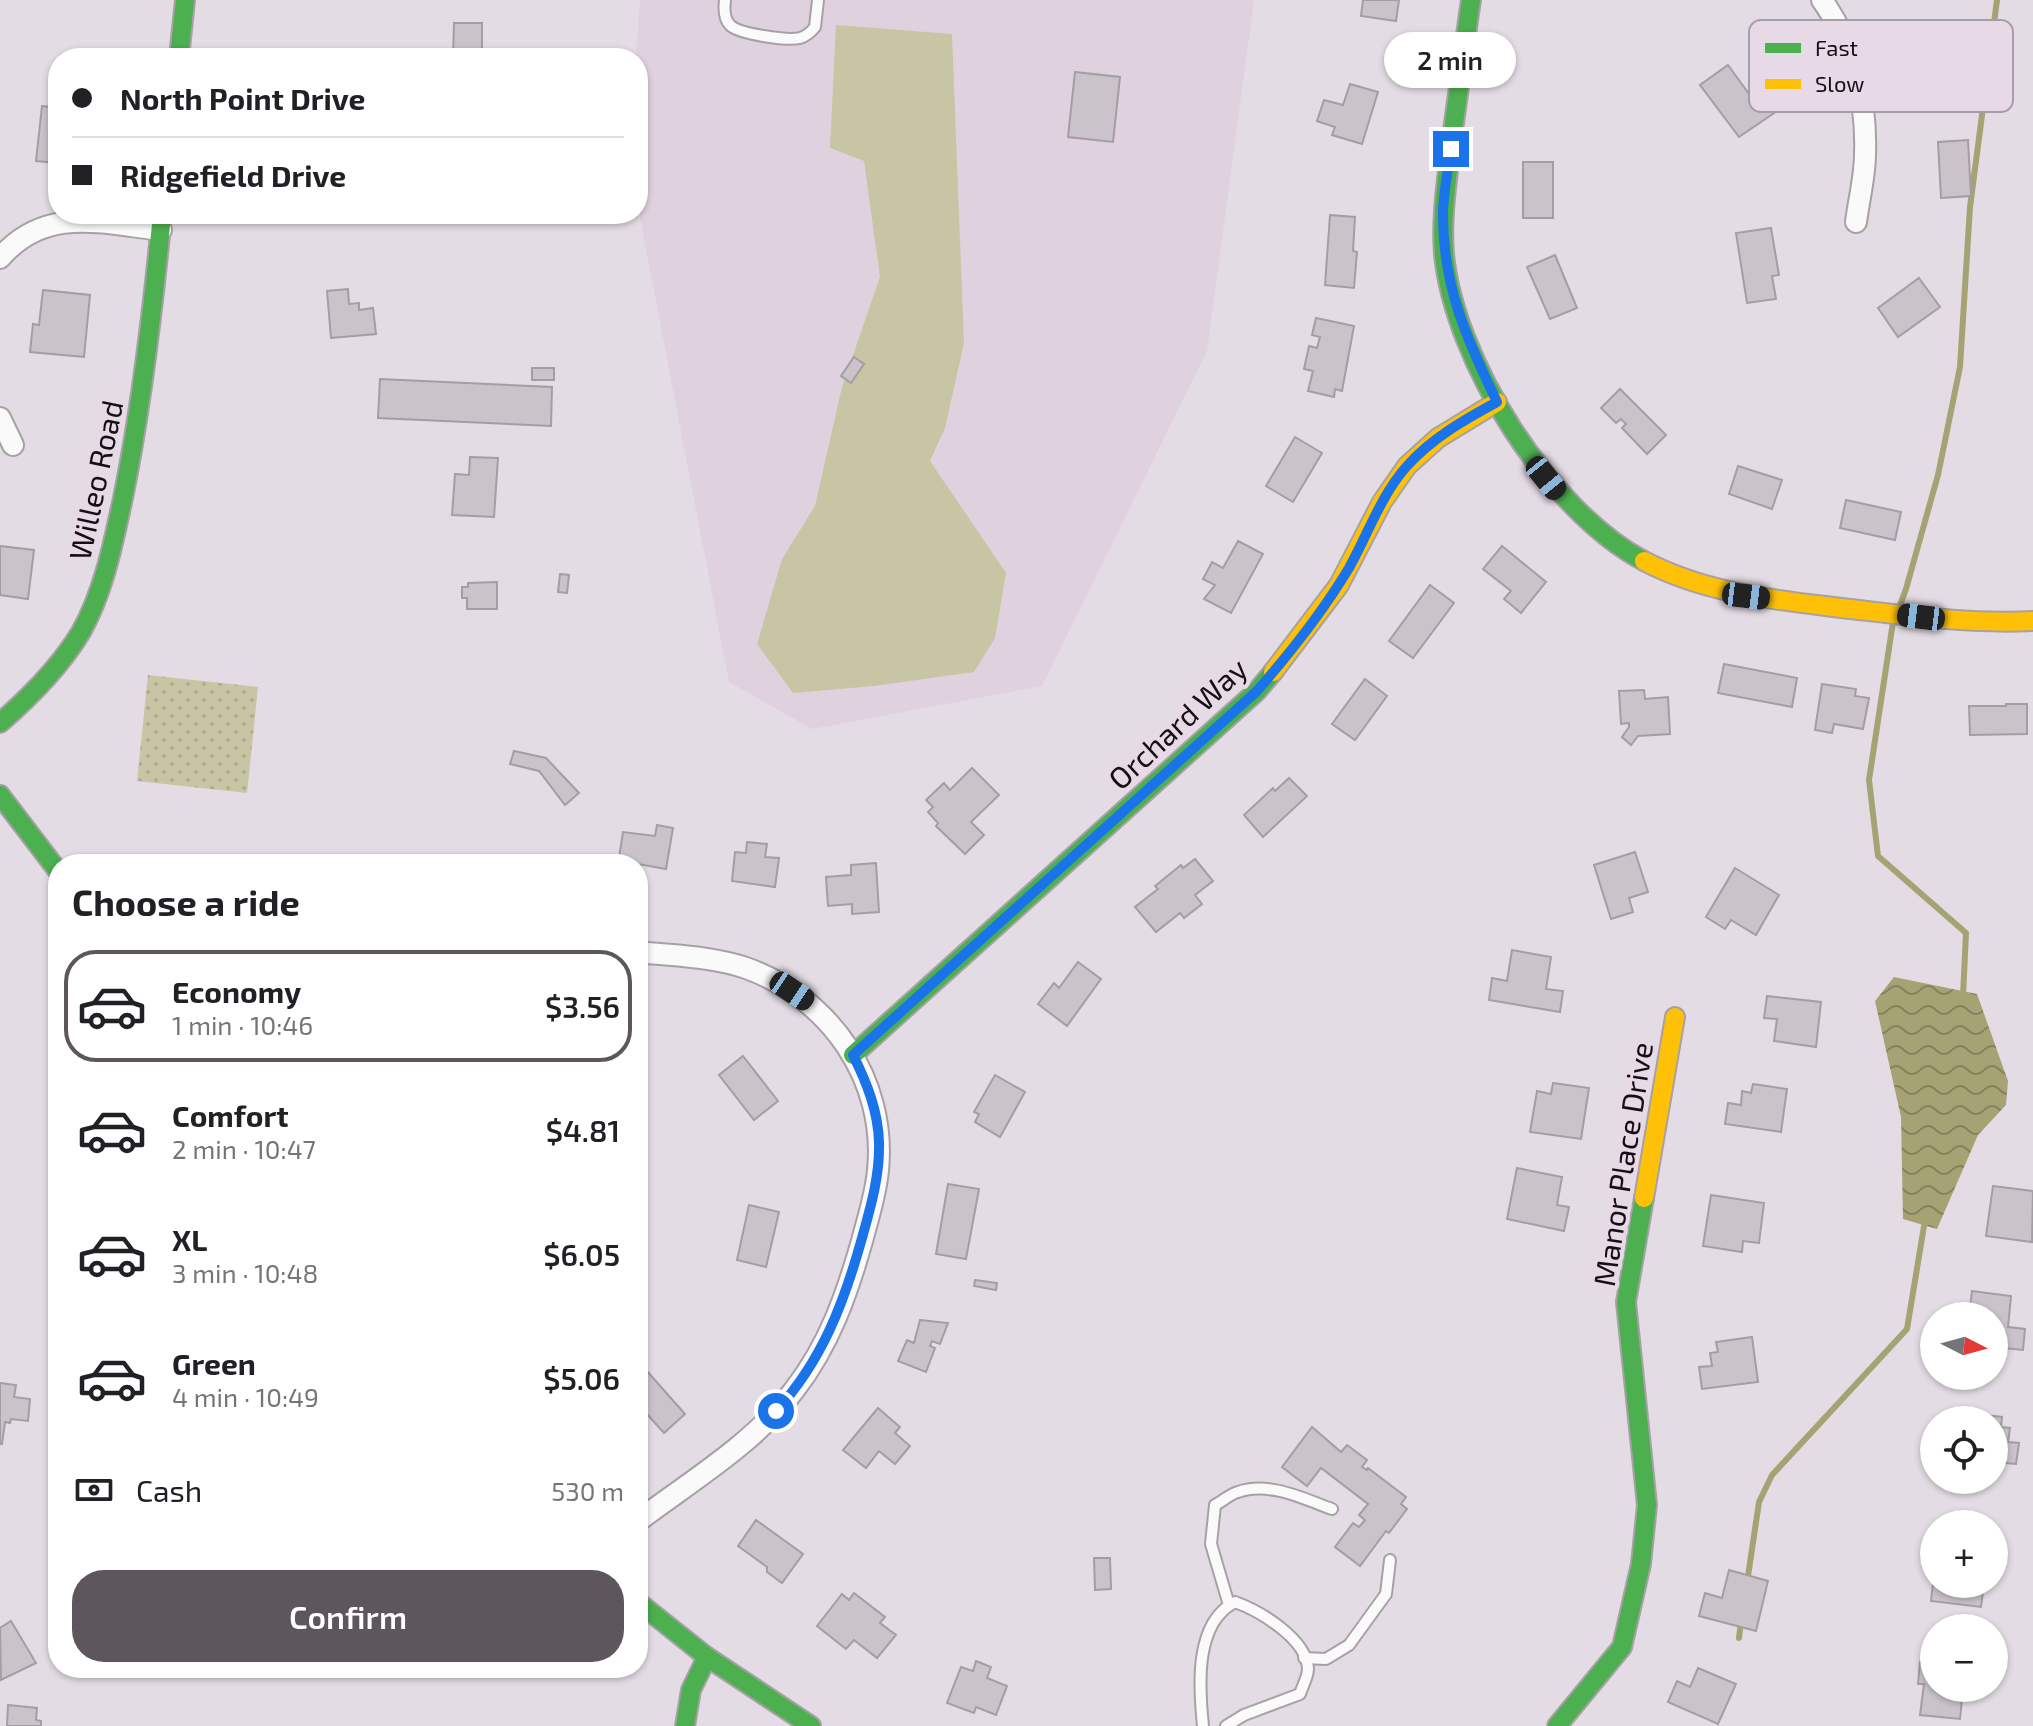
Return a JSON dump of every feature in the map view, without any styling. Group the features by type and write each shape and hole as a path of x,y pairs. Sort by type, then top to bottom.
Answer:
{"street":[{"path":"180,48 185,0"},
{"path":"1471,0 1443,208 1445,255 1454,302 1463,328 1497,402 1527,456 1564,500 1613,542 1663,570 1701,585 1746,596 1970,623 2033,621"},
{"path":"1822,0 1834,20"},
{"path":"1856,222 1865,154 1862,112"},
{"path":"0,258 23,236 52,224"},
{"name":"Willeo Road","path":"0,723 37,689 63,659 89,616 105,574 141,400 162,224"},
{"name":"Orchard Way","path":"853,1055 1257,691 1293,651 1325,607 1351,565 1387,495 1406,467 1444,432 1497,402"},
{"path":"0,418 13,445"},
{"path":"0,795 48,858"},
{"path":"648,953 743,967 777,981 807,1001 834,1027 853,1055 875,1110 879,1140 873,1200 849,1285 825,1343 795,1390 757,1431 648,1513"},
{"name":"Manor Place Drive","path":"1557,1726 1622,1647 1641,1564 1647,1505 1626,1302 1675,1017"},
{"path":"648,1610 707,1657 811,1726"},
{"path":"685,1726 694,1677 707,1657"}],"lane":[{"path":"725,0 726,19 731,27 742,32 802,38 815,27 818,0"},
{"path":"1229,1605 1211,1544 1215,1505 1238,1492 1258,1489 1285,1492 1332,1509"},
{"path":"1304,1658 1326,1659 1349,1645 1386,1594 1390,1560"},
{"path":"1203,1726 1200,1670 1204,1650 1220,1610 1235,1602 1251,1608 1300,1645 1308,1670 1300,1694 1244,1715 1226,1726"}],"shaded area":[{"path":"640,0 1254,0 1207,351 1042,686 812,729 729,682 641,224 648,224 648,48 637,48"},
{"path":"836,25 952,34 964,343 945,428 930,461 1006,573 995,638 974,672 793,693 757,644 782,559 815,506 842,387 880,277 864,161 830,148"},
{"path":"148,675 258,687 247,793 137,781"}],"water":[{"path":"1894,977 1977,994 2008,1081 2006,1105 1978,1135 1937,1229 1903,1219 1901,1117 1875,1001"}],"building":[{"path":"1363,0 1399,0 1396,21 1361,16"},
{"path":"454,23 482,23 482,48 453,48"},
{"path":"1728,65 1749,94 1749,112 1776,112 1739,137 1700,85"},
{"path":"1075,72 1120,77 1113,142 1068,137"},
{"path":"1350,84 1378,92 1362,144 1332,135 1335,127 1317,121 1324,100 1343,105"},
{"path":"42,106 48,107 48,162 36,161"},
{"path":"1968,140 1971,196 1941,198 1938,142"},
{"path":"1523,162 1553,162 1553,218 1523,218"},
{"path":"1330,215 1355,217 1353,251 1357,252 1354,288 1325,285"},
{"path":"1771,228 1779,275 1772,276 1776,299 1747,303 1736,233"},
{"path":"1555,255 1577,308 1550,319 1527,267"},
{"path":"1919,278 1940,307 1898,337 1878,308"},
{"path":"348,289 349,304 359,303 359,310 373,308 376,334 331,338 327,291"},
{"path":"43,290 90,295 84,357 30,352 33,324 39,325"},
{"path":"1316,318 1354,326 1342,391 1335,389 1334,397 1308,391 1313,371 1304,369 1309,346 1317,348 1320,337 1312,335"},
{"path":"854,357 864,364 851,383 841,376"},
{"path":"532,368 554,368 554,380 532,380"},
{"path":"380,379 552,387 551,426 378,418"},
{"path":"1620,389 1666,435 1647,454 1622,428 1626,424 1621,419 1616,423 1601,408"},
{"path":"1295,437 1322,453 1293,502 1266,486"},
{"path":"470,457 498,458 494,517 452,515 455,474 469,475"},
{"path":"1738,466 1782,480 1772,509 1729,494"},
{"path":"1846,500 1901,512 1895,540 1840,528"},
{"path":"1238,541 1263,554 1231,613 1204,599 1215,585 1203,579 1212,562 1223,568"},
{"path":"0,546 34,550 28,599 0,595"},
{"path":"1502,546 1546,582 1521,613 1504,599 1511,591 1483,569"},
{"path":"560,574 569,575 567,593 558,592"},
{"path":"497,582 497,609 467,609 467,598 462,598 462,587 468,587 468,583"},
{"path":"1430,585 1454,603 1413,658 1389,641"},
{"path":"1724,664 1797,678 1792,707 1718,693"},
{"path":"1365,679 1387,696 1355,740 1332,724"},
{"path":"1822,684 1856,689 1855,696 1869,698 1863,729 1834,724 1832,733 1815,730"},
{"path":"1644,690 1645,699 1668,697 1670,734 1638,736 1631,745 1622,737 1629,723 1621,724 1619,691"},
{"path":"2027,704 2027,734 1970,735 1969,706"},
{"path":"514,751 546,758 579,793 565,805 539,771 510,764"},
{"path":"972,768 999,795 971,822 984,835 965,854 936,826 938,823 928,812 933,807 926,800 944,783 950,790"},
{"path":"1289,778 1307,796 1263,837 1244,815 1273,788 1275,791"},
{"path":"657,825 673,828 666,869 648,866 648,854 620,854 623,832 655,836"},
{"path":"747,842 767,844 765,857 779,858 775,887 732,881 735,852 746,853"},
{"path":"1635,852 1648,892 1629,898 1633,912 1611,919 1594,865"},
{"path":"1195,859 1213,881 1195,895 1202,904 1184,918 1180,913 1156,932 1135,907 1181,865 1183,868"},
{"path":"876,863 879,912 852,914 852,904 828,906 826,877 851,875 851,865"},
{"path":"1735,868 1779,895 1756,935 1731,920 1725,929 1706,917"},
{"path":"1512,950 1551,957 1546,989 1563,991 1560,1012 1489,1000 1492,978 1507,981"},
{"path":"1078,962 1101,979 1067,1026 1038,1004 1054,983 1059,988"},
{"path":"1767,996 1821,1002 1816,1047 1774,1041 1777,1019 1764,1018"},
{"path":"743,1056 778,1101 754,1120 719,1075"},
{"path":"995,1075 1025,1092 1000,1137 975,1122 979,1114 974,1112"},
{"path":"1553,1083 1589,1088 1581,1139 1530,1132 1537,1091 1551,1094"},
{"path":"1753,1084 1787,1089 1781,1132 1725,1124 1728,1103 1741,1105 1742,1091 1751,1093"},
{"path":"1517,1168 1562,1177 1557,1205 1569,1207 1564,1231 1507,1219"},
{"path":"948,1184 979,1189 966,1259 936,1254"},
{"path":"1993,1186 2033,1191 2032,1242 1986,1236"},
{"path":"1711,1195 1764,1203 1759,1243 1743,1241 1742,1252 1703,1246"},
{"path":"749,1205 779,1212 766,1267 737,1260"},
{"path":"975,1280 997,1283 996,1290 974,1286"},
{"path":"1972,1291 2011,1296 2008,1327 2008,1302 1971,1302"},
{"path":"920,1320 948,1323 940,1344 932,1341 930,1346 935,1348 926,1372 898,1361 907,1340 914,1343"},
{"path":"2008,1327 2025,1329 2023,1350 2008,1348"},
{"path":"1752,1337 1758,1382 1702,1389 1699,1367 1712,1366 1710,1353 1718,1352 1716,1342"},
{"path":"648,1372 685,1414 664,1433 648,1415"},
{"path":"0,1383 16,1385 14,1397 30,1399 28,1421 11,1419 10,1423 5,1422 2,1444 0,1444"},
{"path":"878,1408 900,1427 895,1433 910,1446 895,1464 879,1451 866,1468 843,1450"},
{"path":"1312,1427 1341,1452 1347,1445 1367,1460 1362,1467 1368,1468 1406,1497 1401,1504 1407,1509 1360,1566 1335,1547 1353,1523 1359,1527 1365,1520 1359,1515 1368,1504 1321,1468 1307,1486 1282,1467"},
{"path":"2008,1442 2019,1443 2016,1464 2008,1463"},
{"path":"756,1520 803,1554 782,1583 767,1572 767,1567 738,1546"},
{"path":"1094,1558 1110,1558 1111,1589 1095,1590"},
{"path":"1729,1570 1768,1581 1756,1631 1699,1616 1705,1593 1722,1598"},
{"path":"854,1593 885,1617 880,1623 896,1635 877,1658 854,1640 846,1649 817,1626 842,1594 849,1600"},
{"path":"1931,1598 1982,1598 1981,1607 1931,1601"},
{"path":"11,1621 36,1663 1,1680 0,1628"},
{"path":"976,1661 991,1667 987,1678 1007,1686 996,1715 976,1707 974,1713 947,1703 961,1667 973,1671"},
{"path":"1698,1668 1736,1684 1718,1724 1668,1702 1677,1681 1690,1687"},
{"path":"1922,1702 1962,1702 1960,1719 1920,1715"},
{"path":"8,1705 37,1708 36,1720 41,1721 41,1726 7,1726"}],"waterway":[{"path":"1994,20 1997,0"},
{"path":"1899,608 1938,475 1960,367 1970,207 1982,112"},
{"path":"1893,622 1869,780 1878,856 1966,933 1963,996"},
{"path":"1747,1583 1759,1502 1772,1475 1907,1329 1925,1220"},
{"path":"1739,1638 1741,1621"}],"traffic: fast":[{"path":"180,48 185,0"},
{"path":"1471,0 1444,213 1444,254 1452,296 1466,340 1487,385 1542,470 1574,507 1609,538 1644,561"},
{"path":"0,723 34,692 64,657 81,632 102,584 136,428 161,224"},
{"path":"853,1055 1257,691 1273,672"},
{"path":"0,795 48,858"},
{"path":"1557,1726 1622,1647 1641,1564 1647,1505 1626,1302 1644,1198"},
{"path":"648,1610 707,1657 811,1726"},
{"path":"685,1726 691,1690 707,1657"}],"traffic: slow":[{"path":"1273,672 1339,585 1382,502 1407,466 1438,438 1497,402"},
{"path":"1644,561 1694,582 1771,599 1941,619 2033,621"},
{"path":"1644,1198 1675,1017"}],"route":[{"path":"776,1411 795,1390 825,1343 849,1285 873,1200 879,1140 875,1110 853,1055 1257,691 1293,651 1325,607 1351,565 1387,495 1406,467 1444,432 1497,402 1468,341 1454,302 1445,255 1443,208 1451,149"}]}
